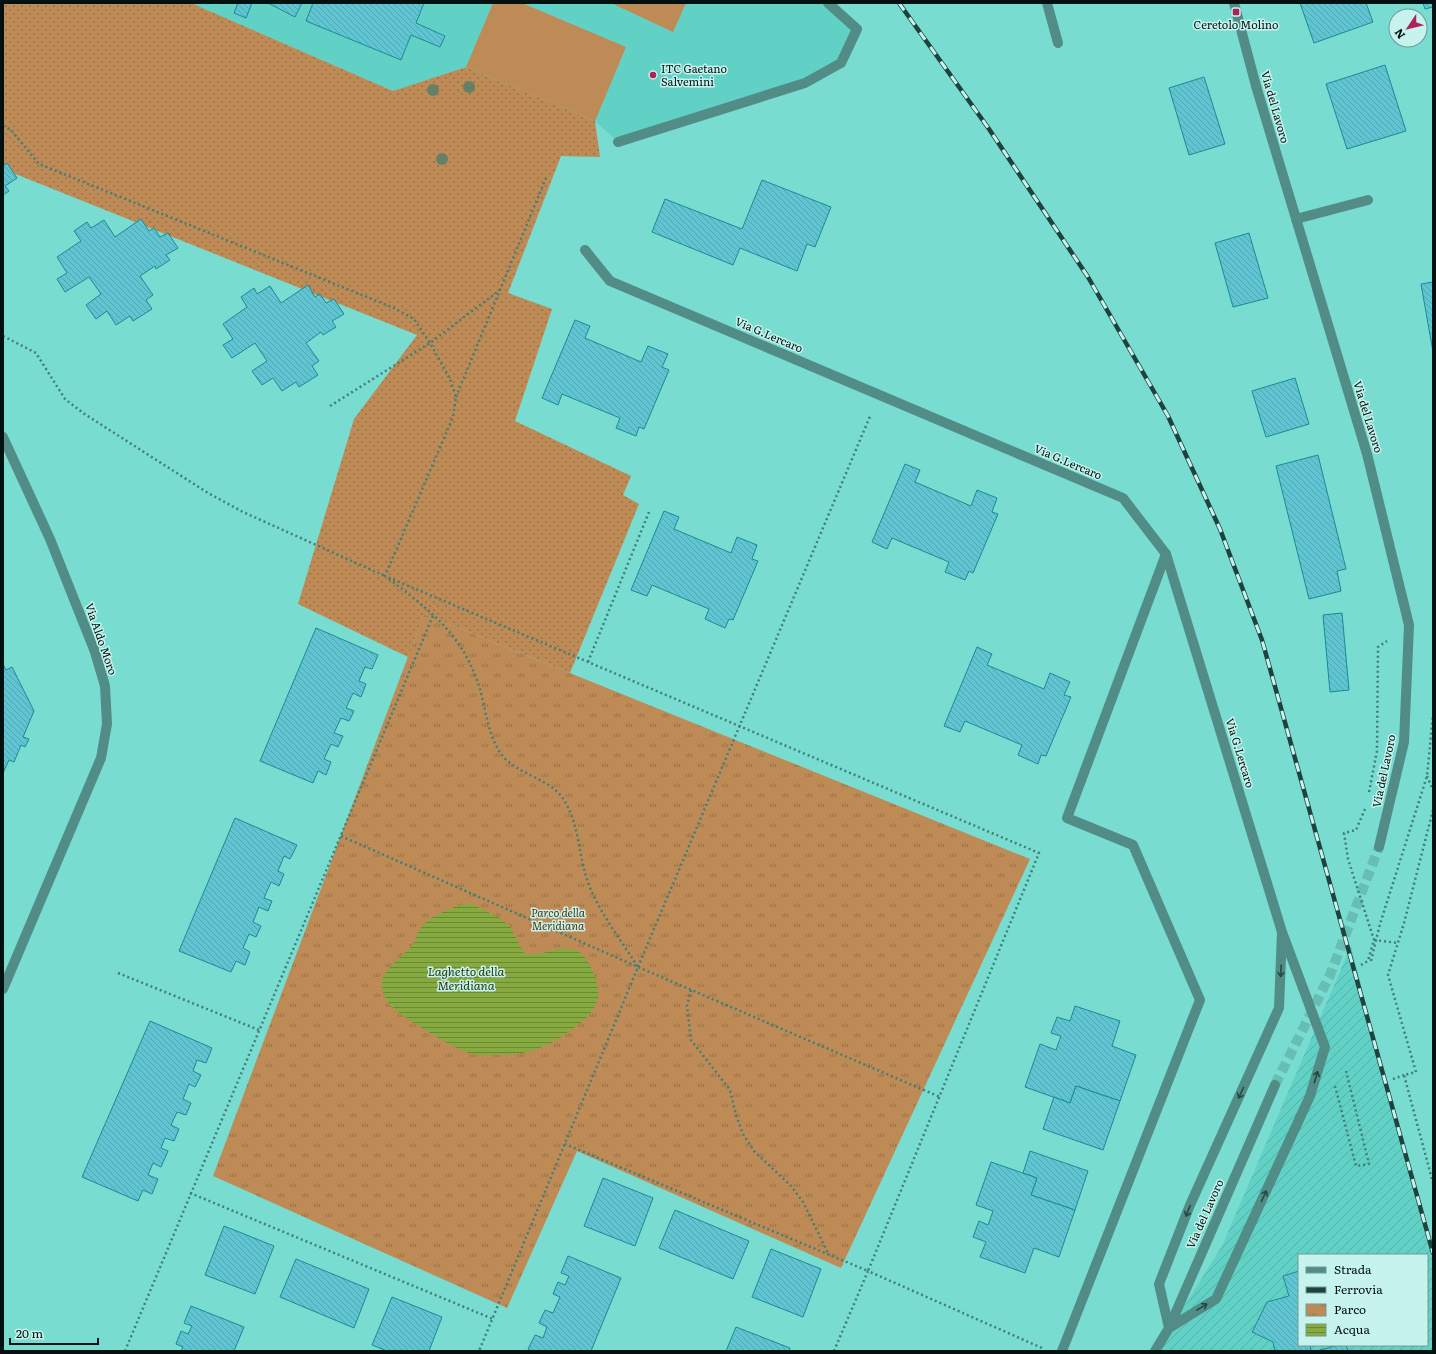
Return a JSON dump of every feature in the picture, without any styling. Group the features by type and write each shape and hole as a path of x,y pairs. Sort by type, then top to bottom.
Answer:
{"street":[{"path":"618,142 805,83 841,64 857,29 828,3"},
{"path":"1047,3 1058,43"},
{"name":"Via del Lavoro","path":"1234,3 1256,86 1368,454 1409,625 1404,742 1379,847"},
{"path":"1296,219 1368,200"},
{"name":"Via G.Lercaro","path":"585,250 610,281 1123,498 1166,554 1282,932 1325,1047 1310,1096 1216,1299 1169,1328"},
{"name":"Via Aldo Moro","path":"3,436 50,540 95,652 105,686 108,724 101,758 3,989"},
{"path":"1062,1351 1200,1000 1133,845 1067,818 1166,554"},
{"path":"1169,1328 1159,1284 1190,1205 1279,1008 1282,932"},
{"name":"Via del Lavoro","path":"1155,1351 1169,1328 1275,1085"}],"path":[{"path":"3,126 11,130 39,164 394,308 414,319 430,343 450,379 456,397"},
{"path":"385,576 452,417 456,397 546,178"},
{"path":"330,406 430,343 500,289"},
{"path":"3,336 36,353 65,400 208,493 243,512 338,556 1039,853 940,1097 834,1351"},
{"path":"479,1351 638,967 879,395"},
{"path":"588,662 649,512"},
{"path":"385,576 434,613 466,655 477,681 498,750 512,765 550,787 563,798 569,808 579,841 582,863 590,889 638,967"},
{"path":"125,1351 434,613"},
{"path":"1368,799 1377,751 1378,647 1409,625"},
{"path":"1361,965 1368,960 1375,940 1427,776 1433,715"},
{"path":"1427,776 1433,790"},
{"path":"1366,806 1356,830 1344,833 1348,860 1375,940 1371,961"},
{"path":"1393,1079 1416,1072 1388,975 1398,943 1433,810"},
{"path":"340,836 690,990 940,1097"},
{"path":"1375,940 1398,943"},
{"path":"118,973 259,1030"},
{"path":"690,990 687,1006 691,1040 730,1090 736,1115 743,1134 754,1152 791,1186 803,1202 829,1255"},
{"path":"1335,1084 1356,1166 1369,1164 1346,1071"},
{"path":"1404,1075 1433,1184"},
{"path":"565,1144 868,1271 1048,1351"},
{"path":"190,1193 493,1319"}],"shaded area":[{"name":"ITC Gaetano Salvemini","path":"191,3 828,3 857,29 841,63 805,83 618,142 595,121 466,67 393,91"},
{"path":"1351,946 1433,1261 1433,1351 1156,1351 1222,1246"}],"green space":[{"path":"3,3 191,3 393,91 466,67 595,121 600,157 561,156 508,293 552,309 515,421 631,476 623,495 639,504 570,673 424,614 408,657 298,604 354,419 417,335 3,169"},
{"path":"493,3 522,3 626,47 595,121 466,67"},
{"path":"611,3 686,3 673,32"},
{"name":"Parco della Meridiana","path":"424,614 1030,859 841,1268 577,1151 507,1308 213,1176"}],"water":[{"name":"Laghetto della Meridiana","path":"470,903 498,917 510,926 524,953 536,954 558,949 571,949 584,956 595,976 598,991 596,1004 589,1015 561,1037 543,1047 523,1053 474,1055 465,1052 433,1035 395,1010 390,1005 382,989 383,977 386,972 414,943 419,931 429,920 457,906"}],"building":[{"path":"238,3 252,3 246,18 234,13"},
{"path":"268,3 302,3 295,17"},
{"path":"313,3 424,3 416,23 445,36 440,47 411,35 401,60 306,21"},
{"path":"1300,3 1366,3 1373,22 1314,43"},
{"path":"1423,3 1433,3 1433,7 1425,8"},
{"path":"1385,65 1406,131 1347,149 1326,84"},
{"path":"1204,77 1225,144 1189,155 1169,88"},
{"path":"7,163 17,178 5,186 9,191 3,195 3,166"},
{"path":"762,180 831,207 815,247 807,244 797,271 740,248 733,265 652,232 665,199 742,229"},
{"path":"141,219 149,231 154,228 160,237 168,233 178,248 166,255 170,260 156,269 155,266 140,276 153,295 146,300 152,309 133,321 130,316 116,325 107,311 96,319 86,305 101,294 89,277 65,292 57,279 67,273 57,257 81,241 74,231 87,222 91,228 104,220 115,237"},
{"path":"1249,233 1268,298 1233,307 1215,243"},
{"path":"1433,282 1433,352 1421,284"},
{"path":"308,285 315,297 320,294 326,303 334,299 344,314 332,321 336,327 323,335 321,332 306,343 319,361 312,366 318,375 299,387 296,382 282,391 273,378 262,385 252,371 267,361 255,343 232,358 223,345 233,339 223,324 247,307 241,297 254,288 257,294 270,286 281,303"},
{"path":"575,320 590,326 585,338 641,362 648,346 668,354 662,367 669,370 644,429 639,427 636,436 616,428 620,418 562,394 558,405 542,398"},
{"path":"1295,378 1309,424 1266,437 1252,391"},
{"path":"1318,455 1346,569 1337,571 1341,591 1309,599 1276,466"},
{"path":"905,464 920,470 915,482 971,506 977,490 997,498 992,512 998,514 973,573 969,571 965,580 945,572 949,562 892,538 887,549 872,542"},
{"path":"664,511 679,517 674,529 731,553 737,537 757,545 752,559 758,561 733,620 729,619 725,628 705,619 709,609 652,585 647,596 631,590"},
{"path":"1342,613 1349,690 1330,692 1323,615"},
{"path":"316,628 378,655 372,669 365,667 359,681 366,684 361,697 353,693 346,708 354,711 349,721 341,718 334,733 343,736 338,747 331,744 324,759 331,762 326,775 318,771 313,783 260,761"},
{"path":"977,647 992,654 987,665 1044,689 1050,673 1070,682 1064,695 1071,697 1046,756 1041,755 1038,764 1018,755 1022,745 965,721 960,732 944,726"},
{"path":"3,664 6,670 12,667 34,711 23,737 29,739 25,747 21,745 14,762 9,760 3,773"},
{"path":"235,818 297,845 290,859 284,856 278,871 284,874 279,886 271,882 264,898 272,901 268,911 259,907 253,922 261,926 256,937 249,934 243,948 250,952 245,965 236,961 231,972 179,951"},
{"path":"1075,1006 1120,1021 1112,1046 1136,1055 1120,1101 1076,1086 1070,1103 1025,1087 1040,1044 1056,1050 1061,1036 1051,1033 1057,1017 1070,1021"},
{"path":"150,1021 212,1048 206,1063 197,1060 193,1071 201,1075 195,1087 189,1084 183,1099 191,1103 186,1115 177,1112 171,1125 179,1129 174,1141 165,1138 161,1148 168,1151 161,1167 153,1163 148,1175 158,1179 152,1194 143,1190 138,1201 82,1177"},
{"path":"1076,1086 1120,1101 1103,1150 1043,1129 1054,1097 1070,1103"},
{"path":"1030,1151 1088,1171 1075,1210 1031,1195 1037,1178 1023,1173"},
{"path":"991,1162 1037,1178 1031,1195 1075,1210 1059,1257 1034,1248 1025,1273 980,1257 986,1242 973,1237 979,1221 988,1225 993,1211 976,1205"},
{"path":"603,1178 653,1198 635,1246 584,1226"},
{"path":"675,1210 749,1241 733,1279 659,1248"},
{"path":"224,1226 274,1246 255,1294 205,1275"},
{"path":"771,1249 821,1269 803,1317 752,1297"},
{"path":"568,1256 621,1278 591,1351 532,1351 528,1349 535,1335 543,1338 547,1327 539,1323 545,1310 553,1313 560,1297 553,1294 558,1282 565,1285 569,1276 561,1273"},
{"path":"296,1259 369,1289 354,1328 280,1297"},
{"path":"1298,1271 1298,1346 1310,1346 1311,1351 1275,1351 1273,1342 1252,1332 1267,1302 1289,1296 1283,1276"},
{"path":"392,1297 442,1317 429,1351 387,1351 372,1345"},
{"path":"191,1306 244,1327 234,1351 181,1351 183,1347 176,1344 181,1331 188,1334 192,1326 184,1323"},
{"path":"736,1327 790,1348 789,1351 726,1351"},
{"path":"1334,1346 1346,1346 1348,1351 1317,1351"}],"tunnel":[{"path":"1275,1085 1330,975 1379,847"}],"railway":[{"path":"899,3 989,129 1088,277 1168,416 1220,529 1262,640 1433,1253"}],"place":[{"name":"Ceretolo Molino","path":"1236,12"},
{"name":"ITC Gaetano Salvemini","path":"653,75"}]}
